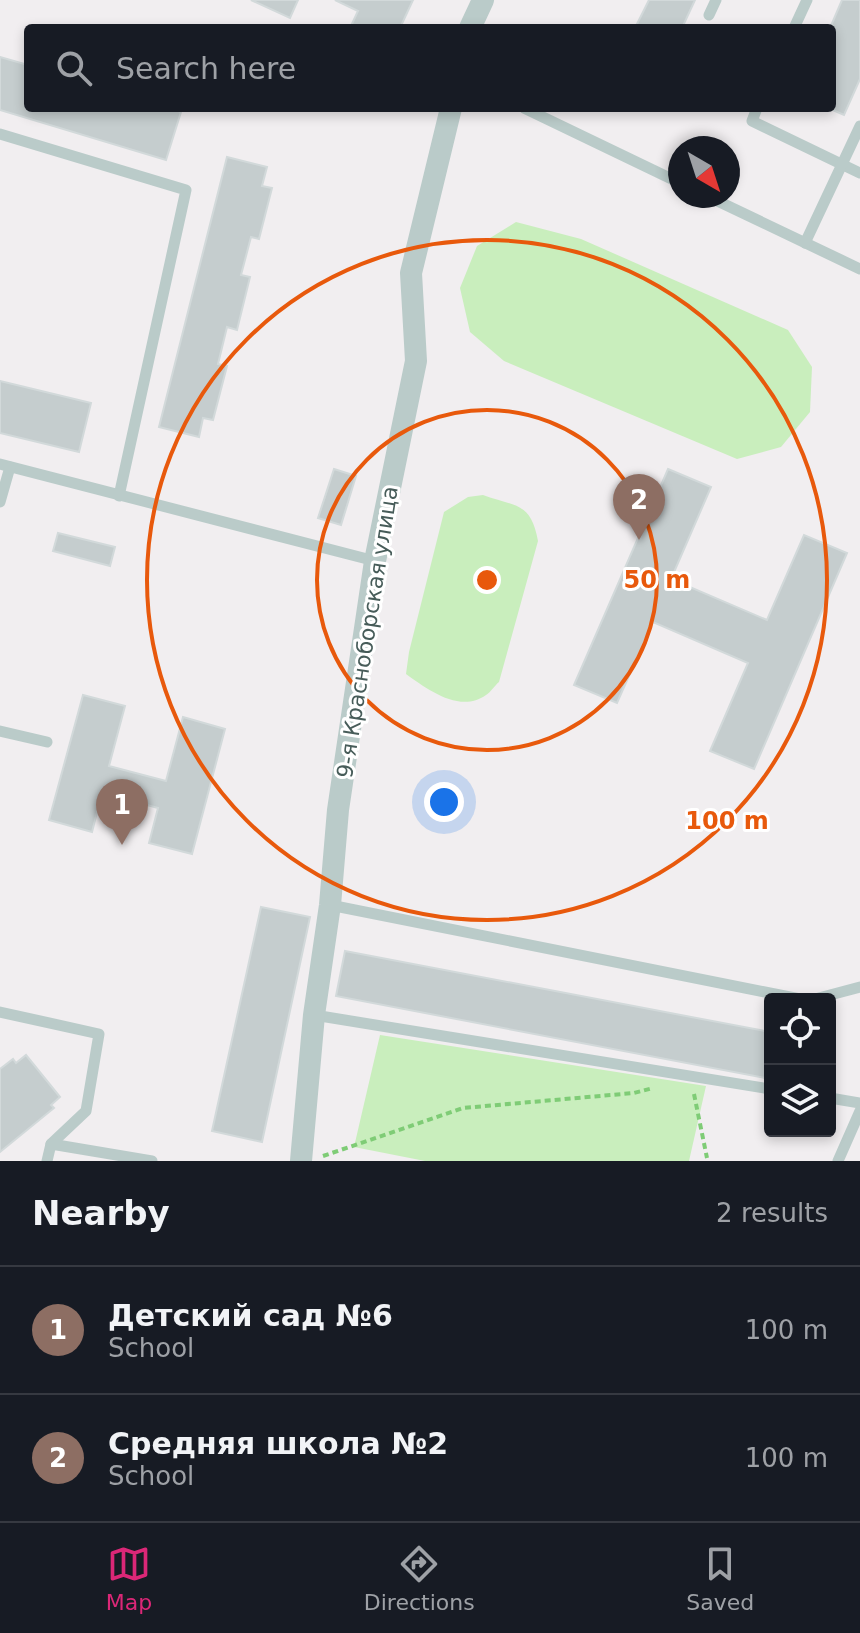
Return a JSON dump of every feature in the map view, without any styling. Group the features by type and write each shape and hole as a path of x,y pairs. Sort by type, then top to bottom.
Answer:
{"street":[{"path":"472,24 483,0"},
{"name":"9-я Красноборская улица","path":"301,1161 338,810 375,561 416,361 411,273 450,112"}],"lane":[{"path":"709,15 716,0"},
{"path":"796,24 807,0"},
{"path":"532,112 668,177"},
{"path":"755,112 752,121 860,173"},
{"path":"805,243 860,126"},
{"path":"0,134 186,190 119,496"},
{"path":"732,208 860,269"},
{"path":"0,502 5,465 375,561"},
{"path":"0,731 47,742"},
{"path":"330,905 770,993"},
{"path":"836,993 860,987"},
{"path":"0,1012 99,1034 86,1111 51,1144 47,1161"},
{"path":"314,1015 764,1088"},
{"path":"836,1099 860,1103"},
{"path":"838,1161 860,1111"},
{"path":"51,1144 152,1161"}],"path":[{"path":"697,1077 690,1079 707,1158"},
{"path":"309,1161 463,1108 634,1093 662,1086"}],"green space":[{"path":"516,222 581,239 788,330 812,367 810,412 781,447 737,459 504,361 470,332 460,288 477,246"},
{"path":"483,495 526,512 538,541 499,682 488,694 476,700 455,701 406,674 444,512 468,497"},
{"path":"380,1035 706,1086 689,1161 425,1161 354,1147"}],"building":[{"path":"251,0 298,0 290,18"},
{"path":"335,0 413,0 402,24 352,24 358,11"},
{"path":"649,0 695,0 684,24 637,24"},
{"path":"842,0 860,0 860,79 844,115 836,112 836,24 832,24"},
{"path":"0,57 24,64 24,112 181,112 166,160 0,110"},
{"path":"227,157 267,167 262,186 272,188 259,239 251,237 241,275 250,277 237,330 227,327 218,364 227,366 213,420 203,418 199,437 159,427"},
{"path":"0,381 91,403 79,452 0,433"},
{"path":"334,469 356,476 341,525 318,518"},
{"path":"668,469 711,487 671,579 767,620 804,535 847,553 754,769 710,751 748,663 653,622 617,703 574,685"},
{"path":"58,533 115,547 110,566 53,551"},
{"path":"83,695 125,706 109,766 166,781 183,717 225,729 192,854 149,843 158,808 102,793 92,832 49,820"},
{"path":"261,907 310,917 262,1142 212,1131"},
{"path":"345,951 764,1031 764,1078 336,996"},
{"path":"26,1055 60,1097 51,1105 54,1108 0,1152 0,1069 13,1059 16,1063"}],"place":[{"name":"Средняя школа №2","path":"639,540"},
{"name":"Детский сад №6","path":"122,845"}]}
